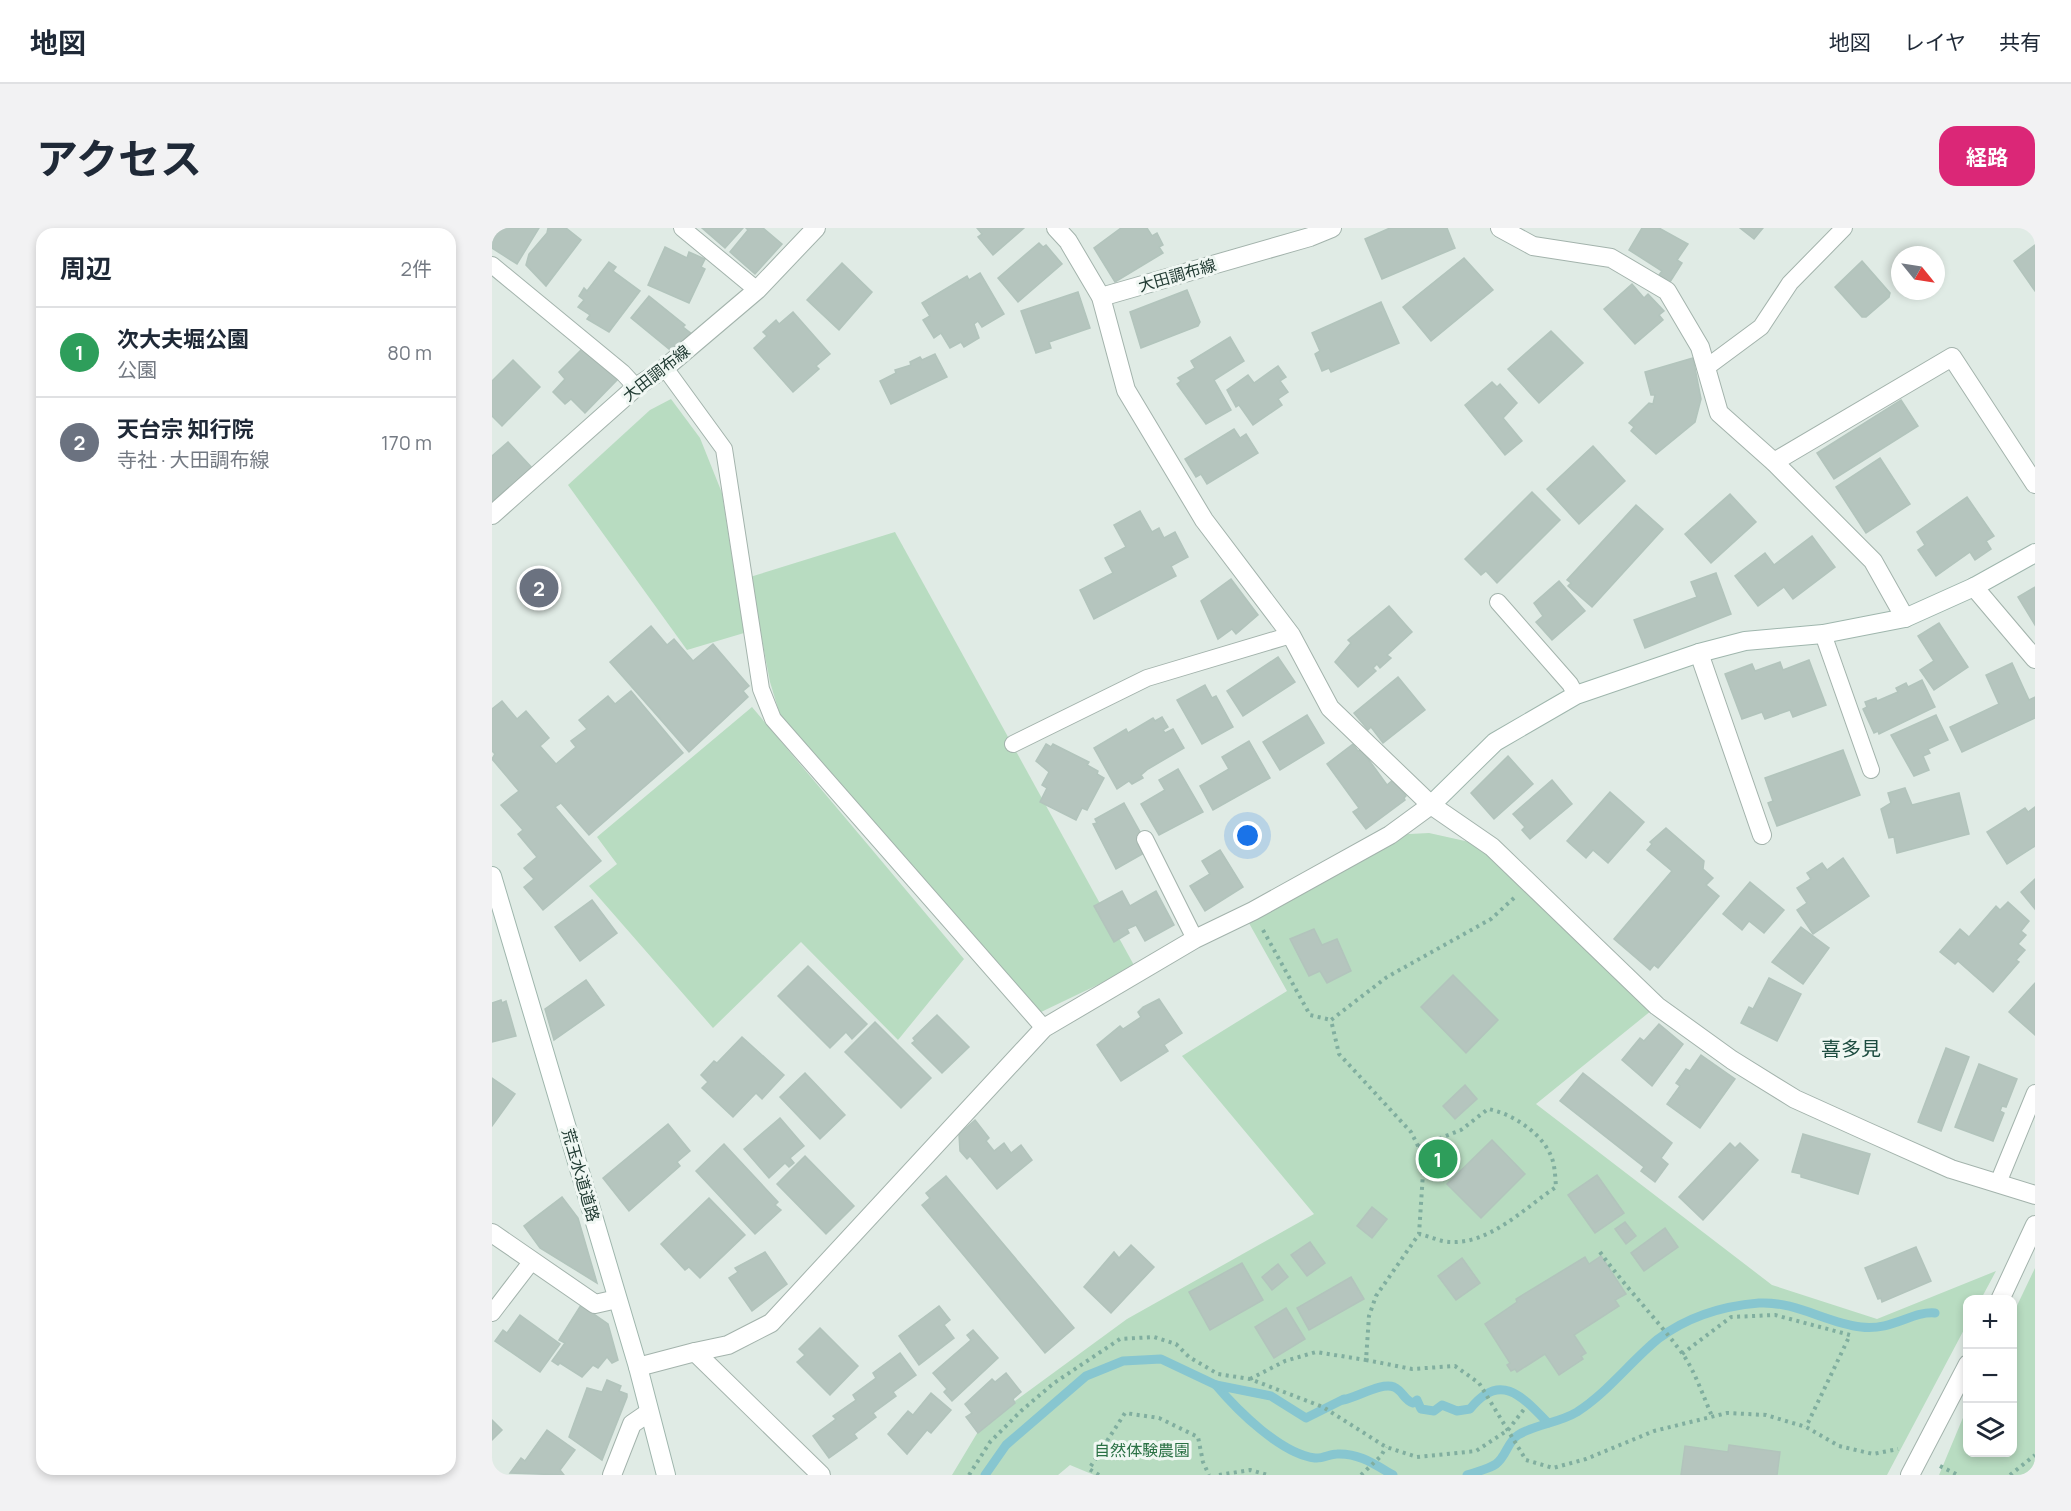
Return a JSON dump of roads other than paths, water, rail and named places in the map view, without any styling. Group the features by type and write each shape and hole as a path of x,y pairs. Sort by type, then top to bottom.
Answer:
{"street":[{"name":"大田調布線","path":"492,515 636,387 665,368 757,290 816,228"},
{"path":"1056,228 1068,242 1101,297 1126,390 1204,520 1291,635 1330,708 1431,805 1492,847 1657,1005 1732,1060 1796,1099 1951,1169 2035,1195"},
{"name":"大田調布線","path":"1101,297 1310,237 1332,228"},
{"path":"1500,228 1533,246 1611,258 1667,291 1700,347 1719,413 1774,462 1873,561 1905,618"},
{"path":"1774,462 1952,357 2035,484"},
{"path":"638,1367 728,1345 771,1323 1044,1028 1195,939 1253,911 1390,835 1431,805 1495,742 1576,695 1699,653 1745,641 1823,634 1905,618 1974,587 2035,553"},
{"path":"1974,587 2035,660"},
{"path":"1699,653 1762,835"},
{"name":"荒玉水道道路","path":"492,876 638,1367 648,1413 666,1475"},
{"path":"2002,1295 2035,1225"},
{"path":"492,1233 595,1304 617,1299"},
{"path":"695,1352 821,1475"},
{"path":"1910,1475 1963,1374"},
{"path":"612,1475 632,1424 648,1413"}],"lane":[{"path":"682,228 757,290"},
{"path":"1707,366 1761,327 1790,283 1844,228"},
{"path":"492,265 623,373 636,387"},
{"path":"665,368 724,449 761,688 772,718 1044,1028"},
{"path":"1498,602 1570,684 1576,695"},
{"path":"1823,634 1871,770"},
{"path":"1013,744 1147,678 1291,635"},
{"path":"1145,839 1195,939"},
{"path":"1998,1183 2035,1093"},
{"path":"492,1313 532,1260"}],"waterway":[{"path":"1467,1475 1496,1464 1518,1435 1577,1412 1599,1395 1658,1339 1669,1331 1706,1314 1746,1305 1772,1303 1848,1325 1872,1327 1892,1324 1926,1313 1935,1313"},
{"path":"985,1475 1006,1445 1086,1376 1123,1361 1161,1359 1216,1385 1271,1396 1306,1418 1344,1399"},
{"path":"1216,1385 1248,1418 1274,1440 1288,1448 1315,1458 1337,1454 1352,1455 1393,1475"},
{"path":"1343,1400 1376,1388 1389,1386 1397,1389 1410,1402 1417,1400 1421,1409 1434,1411 1442,1405 1457,1411 1470,1409 1491,1391 1501,1390 1520,1397 1548,1423"}],"place":[{"name":"天台宗 知行院","path":"539,588"},
{"name":"次大夫堀公園","path":"1438,1159"}],"district":[{"name":"喜多見","path":"1851,1049"}],"park label":[{"name":"自然体験農園","path":"1142,1450"}]}
